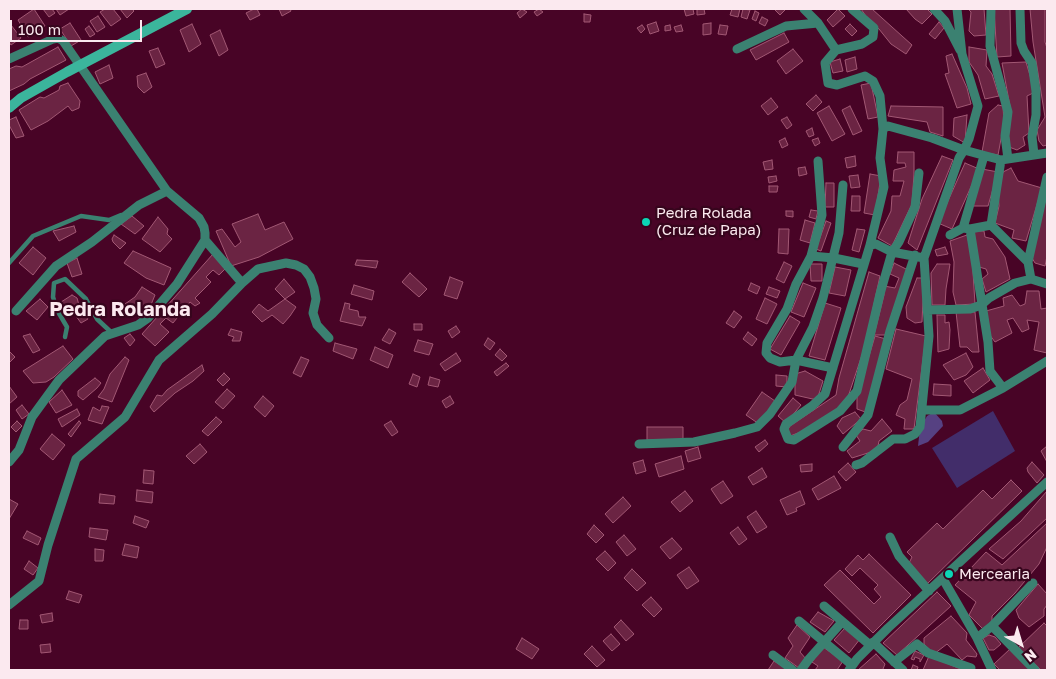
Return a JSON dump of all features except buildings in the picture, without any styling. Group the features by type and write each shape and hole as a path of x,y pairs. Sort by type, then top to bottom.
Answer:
{"main road":[{"path":"9,108 21,98 79,65 187,9"}],"street":[{"path":"804,9 818,23 836,50"},
{"path":"852,9 874,28 873,37 862,44 836,50 824,63 828,83 837,85 865,76 874,81 880,96 883,128 880,158 884,188 870,245 825,394 812,406 786,424 784,429 788,439 794,440 840,411 857,390 892,252 914,207 919,173"},
{"path":"843,446 868,415 890,331 959,158 969,139 978,106 962,54 945,21 934,9"},
{"path":"957,9 962,54"},
{"path":"991,9 990,46 1008,112 1005,160 991,225"},
{"path":"1020,9 1021,43 1032,63 1036,91 1036,115 1032,138 1034,154"},
{"path":"737,49 786,26 818,23"},
{"path":"9,59 53,38 63,41 167,190 199,218 204,227 205,240 242,283"},
{"path":"883,128 888,126 932,138 984,156 1005,160 1047,153"},
{"path":"984,156 967,228 988,342 990,372 1003,388"},
{"path":"818,161 822,215 810,256 796,284 787,309 767,343 766,353 770,358 780,362 796,360 833,368"},
{"path":"1032,279 1028,262 1047,177"},
{"path":"639,444 694,442 757,426 770,414 792,382 796,360 813,327 834,258 839,233 843,185"},
{"path":"16,311 56,266 92,242 139,205 167,190"},
{"path":"950,235 967,228 991,225"},
{"path":"991,225 1028,262"},
{"path":"9,462 19,450 32,417 59,380 105,336 138,324 148,318 177,284 205,240"},
{"path":"870,245 876,244 892,252 920,257"},
{"path":"810,256 834,258 863,264"},
{"path":"856,465 862,463 893,438 905,439 915,434 920,427 929,336 920,257"},
{"path":"9,606 39,581 48,545 76,459 125,417 158,360 212,314 258,269 286,263 304,269 310,277 314,288 316,299 313,313 317,325 329,338"},
{"path":"927,310 970,308 981,305 988,298 1015,283 1032,279 1047,284"},
{"path":"922,410 960,410 1003,388 1047,361"},
{"path":"799,621 851,668 856,658 1047,482"},
{"path":"890,538 899,556 929,591"},
{"path":"943,579 977,638 992,670"},
{"path":"977,638 992,626 1033,583"},
{"path":"824,606 903,670"},
{"path":"801,670 842,622"},
{"path":"992,626 1035,670"},
{"path":"894,662 917,644 928,654 971,668"},
{"path":"773,655 793,670"}],"lane":[{"path":"9,262 33,236 81,216 109,220 132,210"},
{"path":"65,337 66,327 53,297 54,283 65,279 86,299 97,319 112,333"}],"shaded area":[{"path":"993,411 1015,451 957,488 932,448"},
{"path":"934,412 942,421 943,426 928,442 918,446 920,428 927,416"}],"place":[{"name":"Pedra Rolada (Cruz de Papa)","path":"646,222"},
{"name":"Mercearia","path":"949,574"}],"district":[{"name":"Pedra Rolanda","path":"120,310"}]}
